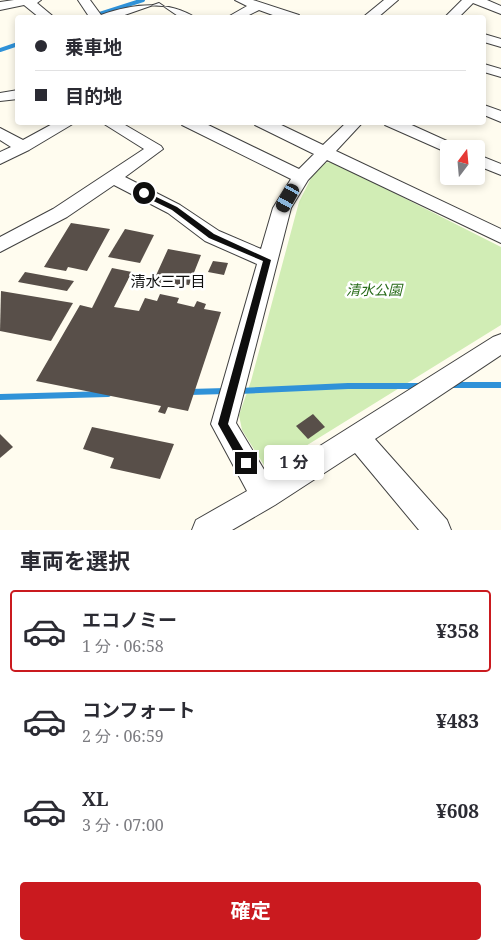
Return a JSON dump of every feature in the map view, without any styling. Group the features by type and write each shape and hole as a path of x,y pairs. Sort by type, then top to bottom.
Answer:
{"street":[{"path":"84,0 95,15"},
{"path":"112,15 155,0"},
{"path":"163,0 186,15"},
{"path":"241,0 286,15"},
{"path":"453,15 469,0"},
{"path":"477,0 501,10"},
{"path":"5,4 31,1 46,15"},
{"path":"371,15 383,3"},
{"path":"238,15 257,6"},
{"path":"486,39 501,43"},
{"path":"486,69 501,73"},
{"path":"0,97 15,94"},
{"path":"486,111 501,116"},
{"path":"0,159 63,125"},
{"path":"4,238 60,213 155,149 121,125"},
{"path":"194,125 300,177"},
{"path":"267,125 497,230"},
{"path":"265,496 223,424 282,208 300,177 353,125"},
{"path":"398,125 440,144"},
{"path":"0,133 23,147"},
{"path":"485,163 501,170"},
{"path":"114,178 174,209 212,236 267,260"},
{"path":"206,530 358,438 501,343"},
{"path":"358,438 437,530"}],"green space":[{"name":"清水公園","path":"333,162 501,247 501,325 267,470 242,430 239,415 251,381 299,202 313,174 321,163"}],"building":[{"path":"71,223 110,229 87,271 68,267 66,271 44,267"},
{"path":"125,229 154,235 140,263 108,257"},
{"path":"168,249 201,255 189,285 179,284 178,286 163,281 161,283 153,282"},
{"path":"213,261 228,263 224,275 208,272"},
{"path":"112,268 132,272 114,307 139,311 145,298 157,301 160,294 179,298 177,303 194,307 197,301 206,304 204,309 221,312 188,411 168,407 165,414 158,412 161,406 36,381 80,305 92,308"},
{"path":"25,272 74,281 67,291 18,282"},
{"path":"1,291 73,303 51,341 0,331"},
{"path":"313,414 325,427 308,439 296,426"},
{"path":"92,427 174,444 160,479 110,468 114,458 83,449"},
{"path":"0,434 13,447 0,458"}],"waterway":[{"path":"96,15 143,0"},
{"path":"0,50 15,45"},
{"path":"449,385 501,385"},
{"path":"239,391 348,386 421,386"},
{"path":"189,392 226,391"},
{"path":"0,397 108,394"}],"district":[{"name":"清水三丁目","path":"168,282"}],"route":[{"path":"144,193 174,209 212,236 267,260 223,424 246,463"}]}
